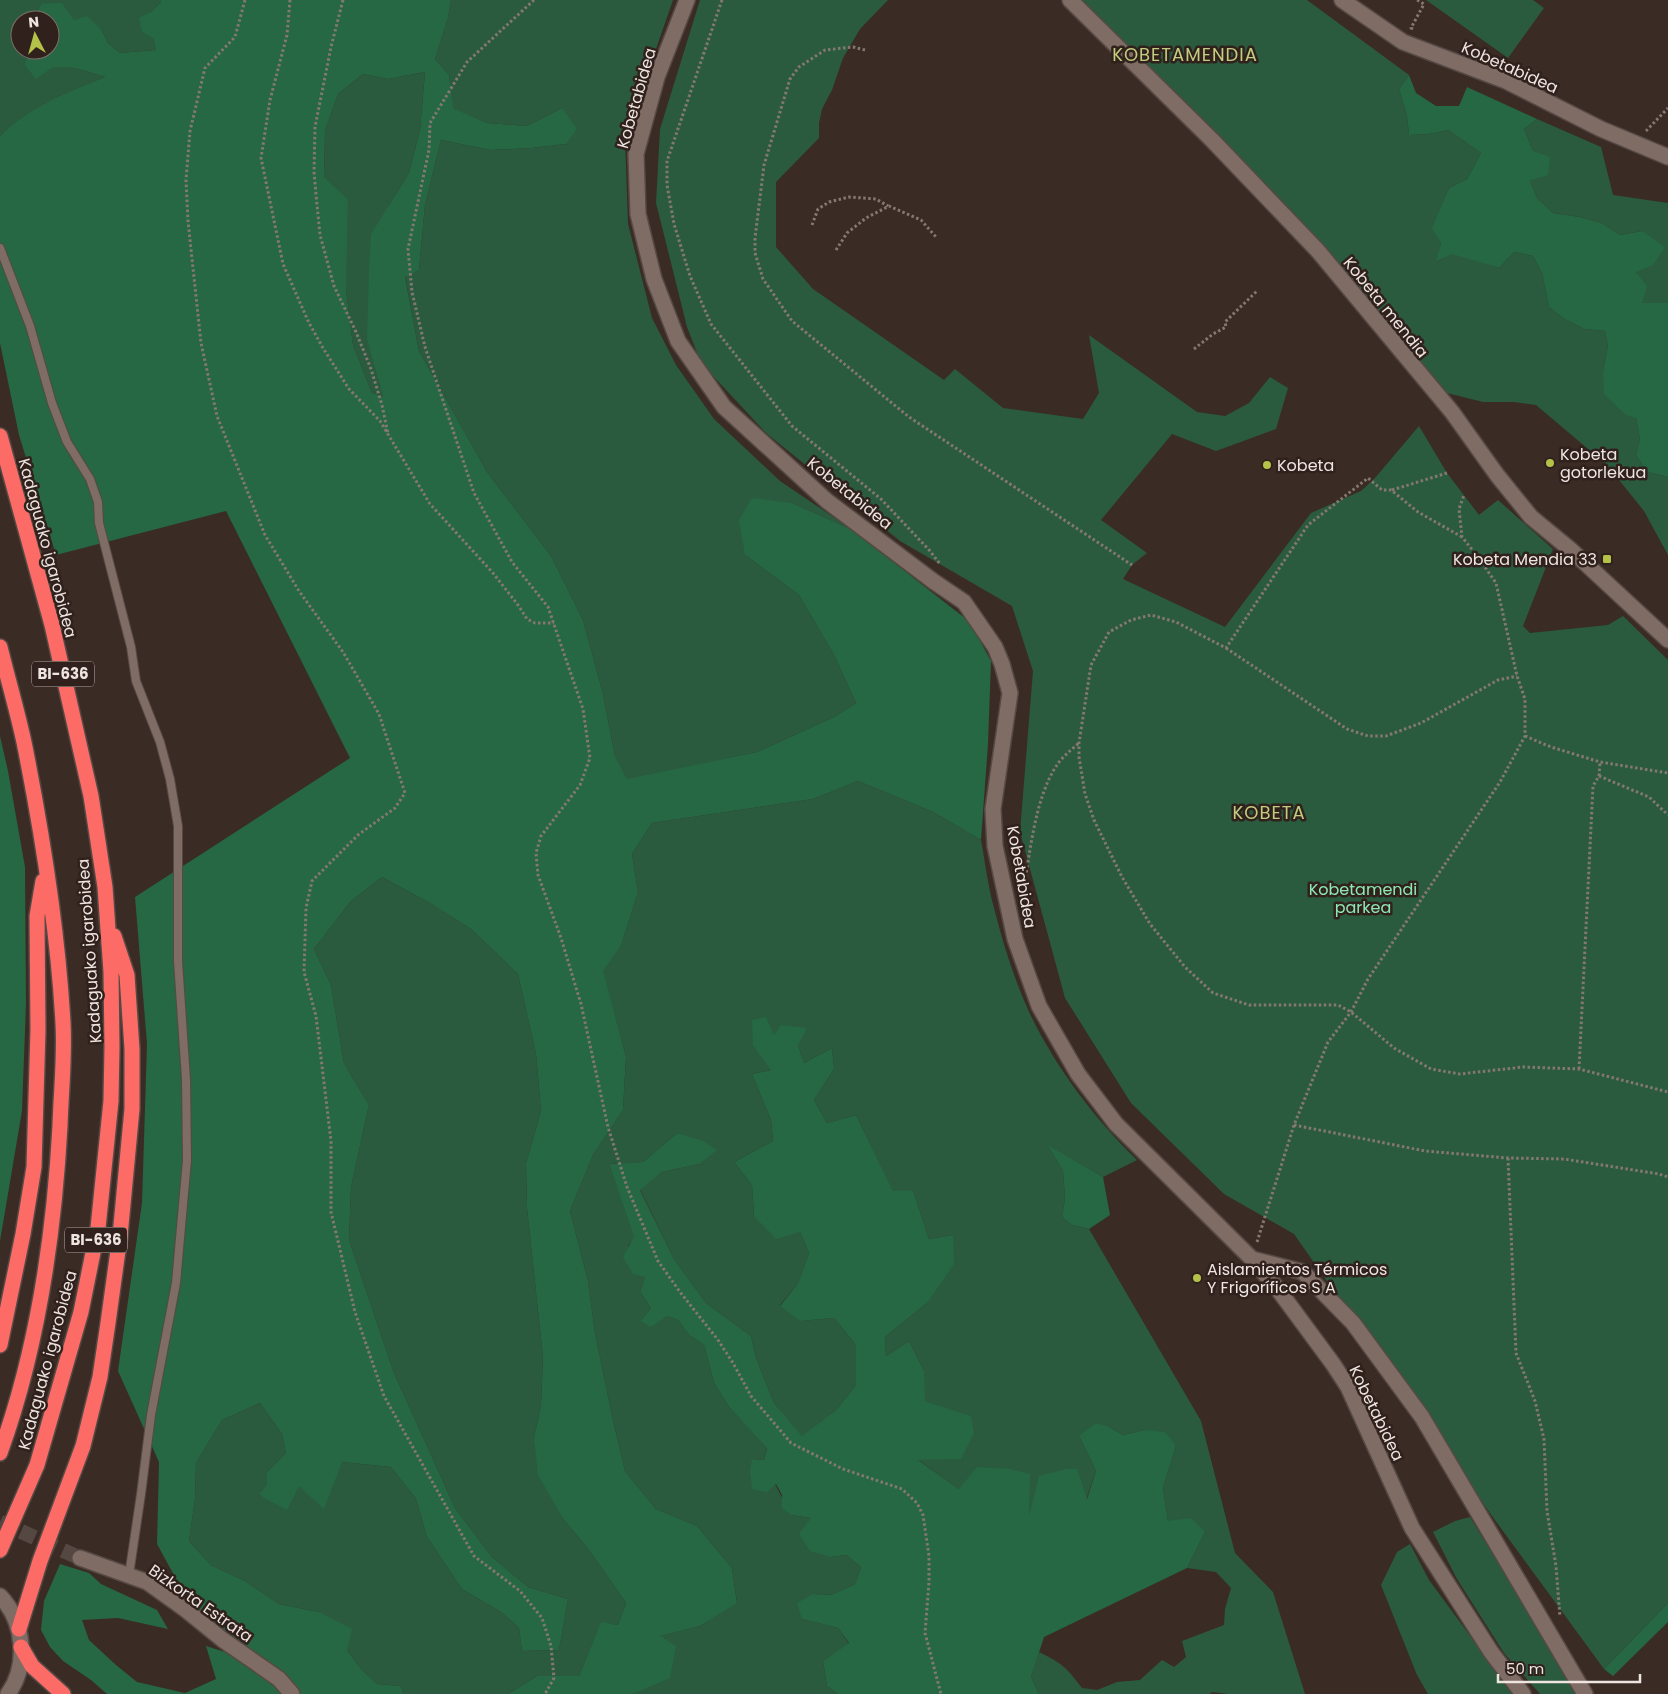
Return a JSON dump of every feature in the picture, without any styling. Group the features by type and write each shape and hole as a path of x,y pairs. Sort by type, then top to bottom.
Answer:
{"highway":[{"name":"Kadaguako igarobidea","path":"0,436 52,625 91,796 102,863 107,916 111,972 112,1047 111,1101 98,1228 81,1312 37,1465 0,1550"},
{"name":"Kadaguako igarobidea","path":"0,647 24,746 46,867 55,931 63,1025 58,1163 52,1229 42,1296 24,1378 0,1453"},
{"path":"0,1345 23,1234 34,1167 38,1030 37,916 46,867"},
{"path":"18,1629 40,1561 85,1437 100,1377 120,1236 132,1109 132,1049 127,975 107,916"},
{"path":"21,1647 32,1666 63,1694"}],"street":[{"name":"Kobetabidea","path":"687,0 657,77 636,154 638,214 654,279 678,341 724,407 827,501 964,602 995,647 1010,693 993,809 995,846 1015,939 1039,1006 1078,1074 1116,1124 1252,1259 1311,1334 1348,1387 1412,1528 1491,1652 1523,1694"},
{"name":"Kobeta mendia","path":"1070,0 1212,140 1318,250 1429,387 1452,412 1497,476 1531,517 1571,550 1668,640"},
{"name":"Kobetabidea","path":"1342,0 1403,42 1506,81 1601,129 1668,157"},
{"path":"1252,1259 1303,1272 1353,1323 1422,1417 1585,1694"},
{"name":"Bizkorta Estrata","path":"80,1558 146,1582 186,1610 223,1640 279,1678 292,1694"},
{"path":"0,1596 12,1613 18,1629 21,1647 17,1677 8,1694"}],"lane":[{"path":"0,248 30,326 52,402 67,442 90,479 98,502 99,523 131,647 136,681 160,742 170,779 178,826 178,961 186,1079 187,1160 176,1283 151,1415 129,1575"}],"path":[{"path":"245,0 235,36 205,68 190,131 186,180 188,221 201,344 217,416 265,535 299,590 343,652 379,714 405,792 395,808 358,835 312,881 306,908 304,972 316,1016 331,1141 332,1212 354,1312 384,1396 474,1556 520,1591 542,1618 551,1646 554,1678 545,1694"},
{"path":"290,0 287,34 270,100 261,158 282,264 309,323 323,348 349,389 380,421 430,504 493,573 527,619 535,623 554,623"},
{"path":"344,0 331,47 315,127 314,172 320,235 334,286 371,369 382,405 388,436"},
{"path":"534,0 467,62 430,123 429,150 408,249 412,292 424,347 474,493 512,562 548,607 583,709 590,758 580,785 541,836 536,853 538,875 561,938 581,1004 608,1127 627,1187 658,1261 718,1340 751,1396 791,1443 843,1469 902,1489 917,1503 923,1515 929,1556 925,1633 941,1694"},
{"path":"722,0 667,161 668,185 674,224 690,276 711,324 792,426 881,499 930,551 940,564 933,581"},
{"path":"865,50 853,47 825,50 799,67 790,79 764,165 755,238 756,252 763,279 792,321 909,417 1132,566"},
{"path":"1636,143 1668,108"},
{"path":"812,225 818,209 829,202 849,197 876,199 921,220 936,237"},
{"path":"836,250 847,233 866,218 889,206"},
{"path":"1194,349 1212,334 1226,327 1225,322 1257,291"},
{"path":"1226,648 1308,525 1368,478 1382,490 1391,490 1447,473"},
{"path":"1252,1259 1294,1125 1328,1042 1351,1012 1368,979 1500,782 1525,736 1526,698 1517,676 1496,583 1462,537 1418,512 1391,490"},
{"path":"1462,537 1459,509 1464,495"},
{"path":"1517,676 1498,680 1412,726 1386,736 1368,736 1346,729 1226,648 1176,622 1151,615 1131,620 1109,632 1091,665 1079,742 1079,757 1085,794 1094,820 1122,877 1150,924 1185,967 1213,993 1249,1005 1338,1004 1351,1012 1394,1048 1431,1069 1460,1074 1523,1067 1578,1069 1668,1092"},
{"path":"1525,736 1551,747 1600,762 1668,773"},
{"path":"1023,892 1032,842 1048,781 1058,764 1079,742"},
{"path":"1578,1069 1593,786 1599,776 1600,762"},
{"path":"1599,776 1649,797 1668,814"},
{"path":"1294,1125 1425,1151 1508,1158 1564,1159 1668,1177"},
{"path":"1508,1158 1516,1352 1535,1401 1544,1439 1547,1511 1556,1566 1561,1624"}],"green space":[{"path":"0,0 160,0 161,2 151,12 156,50 120,53 108,43 101,29 74,20 60,13 60,10 53,10 41,4 38,10 10,10 10,60 26,60 24,64 75,68 105,77 50,101 24,117 0,136"},
{"path":"160,0 451,0 448,18 435,59 449,75 453,108 487,123 527,126 562,108 577,129 566,144 532,148 490,150 441,140 425,205 419,270 405,277 419,351 487,472 551,556 583,620 603,694 615,756 627,779 757,752 834,717 856,703 834,655 799,595 745,555 739,520 752,498 792,503 851,529 970,622 991,661 988,744 981,840 933,812 858,781 813,799 652,823 632,854 638,892 621,946 603,971 626,1057 623,1110 593,1155 570,1211 588,1281 595,1333 625,1471 656,1509 697,1526 732,1568 737,1603 700,1626 660,1636 676,1646 670,1678 633,1694 508,1694 537,1676 579,1676 601,1622 618,1625 626,1603 589,1550 564,1520 538,1475 534,1437 541,1406 543,1357 527,1208 526,1163 541,1111 536,1054 518,974 471,929 428,902 382,877 351,901 314,949 331,985 344,1063 369,1105 351,1187 349,1240 394,1373 455,1508 492,1557 528,1587 568,1599 559,1650 522,1651 519,1628 501,1612 462,1589 427,1537 416,1499 391,1467 342,1462 324,1509 299,1486 287,1510 259,1495 267,1484 267,1472 286,1453 282,1434 260,1403 222,1420 196,1463 195,1499 189,1541 211,1565 245,1581 279,1604 319,1612 352,1629 347,1650 361,1669 377,1684 401,1686 403,1694 107,1694 91,1680 63,1661 50,1647 41,1630 44,1601 60,1564 89,1573 101,1584 157,1610 168,1629 118,1618 82,1620 89,1640 137,1682 185,1693 216,1679 206,1646 225,1652 181,1588 157,1544 159,1462 118,1371 142,1203 147,1044 135,897 350,758 226,511 56,555 19,435 0,343 0,136 23,117 49,101 105,77 75,68 53,67 36,79 24,64 26,60 60,60 60,10 38,10 41,4 62,3 74,20 87,16 101,29 108,43 120,53 156,50 153,38 142,32 139,18 151,12 161,2","holes":["425,72 420,130 409,173 371,234 367,339 383,396 372,393 353,345 346,290 348,200 324,177 325,131 338,94 363,74 388,79"]},
{"path":"451,0 673,0 625,138 628,224 652,318 676,365 714,419 780,481 851,529 792,503 745,555 799,595 834,655 856,703 834,717 757,752 627,780 615,756 603,694 583,620 551,556 487,472 419,351 405,276 419,270 425,205 441,140 490,150 566,144 562,108 527,126 487,123 452,108 449,75 435,59 448,18"},
{"name":"Kobetamendi parkea","path":"700,0 888,0 860,29 843,58 832,90 822,109 819,123 819,138 776,182 776,247 813,289 944,380 955,369 1003,408 1083,419 1099,393 1089,335 1197,412 1225,416 1249,403 1270,377 1288,388 1276,429 1216,451 1172,434 1101,520 1147,553 1132,565 1123,579 1225,627 1311,513 1361,491 1375,478 1419,426 1447,473 1479,515 1498,500 1553,549 1523,626 1530,633 1608,625 1623,616 1668,660 1668,1603 1604,1669 1492,1516 1294,1234 1224,1194 1131,1103 1065,998 1020,832 1033,671 1012,606 900,541 766,433 701,363 687,327 656,203 660,129"},
{"path":"1077,0 1307,0 1409,75 1399,89 1407,116 1409,135 1429,134 1448,130 1481,153 1467,179 1449,188 1433,228 1441,243 1437,262 1452,253 1499,268 1514,252 1533,256 1542,273 1549,307 1563,318 1584,329 1605,331 1608,346 1603,371 1636,418 1640,439 1636,455 1647,472 1668,477 1668,555 1644,511 1607,465 1536,405 1514,402 1483,402 1447,393 1296,215"},
{"path":"1426,0 1533,0 1544,8 1508,58"},
{"path":"425,72 420,130 409,173 388,207 377,371 384,396 372,393 353,345 346,290 324,177 325,131 338,94 363,74 388,79"},
{"path":"1409,75 1416,93 1436,106 1459,106 1467,87 1537,119 1524,129 1533,151 1550,157 1548,175 1530,180 1537,198 1553,213 1602,223 1620,235 1642,231 1665,247 1653,265 1636,272 1647,286 1642,303 1668,303 1668,477 1647,472 1636,455 1640,439 1636,418 1626,415 1604,394 1603,371 1608,346 1605,331 1584,329 1563,318 1549,307 1542,273 1533,256 1514,252 1499,268 1452,254 1436,262 1441,243 1432,228 1449,188 1467,179 1481,153 1448,130 1429,134 1409,135 1407,116 1399,89"},
{"path":"1537,119 1601,147 1613,195 1668,203 1668,303 1642,303 1636,271 1642,231 1620,235 1602,223 1553,213 1537,198 1530,180 1533,151 1524,129"},
{"path":"0,736 25,867 26,1004 22,1111 0,1241"},
{"path":"858,781 933,812 981,840 990,891 1001,935 1031,1016 1052,1055 1091,1110 1137,1160 1103,1177 1049,1146 1063,1171 1065,1198 1062,1217 1072,1225 1089,1229 1201,1421 1235,1553 1273,1592 1305,1694 1228,1694 1212,1692 1210,1694 1039,1694 1031,1677 1039,1652 1064,1667 1082,1688 1097,1690 1117,1682 1140,1680 1162,1660 1174,1667 1186,1657 1182,1641 1224,1625 1225,1609 1231,1588 1216,1572 1187,1568 1205,1532 1168,1521 1163,1488 1176,1446 1144,1430 1123,1435 1111,1428 1079,1436 1096,1471 1086,1500 1029,1520 959,1489 917,1459 970,1416 924,1401 924,1371 909,1341 886,1356 885,1337 927,1303 953,1235 929,1239 913,1190 893,1192 856,1115 827,1123 814,1100 834,1069 832,1048 804,1063 798,1045 771,1070 752,1074 771,1120 773,1141 734,1162 752,1185 754,1216 800,1232 809,1253 798,1283 780,1305 800,1321 834,1318 856,1345 856,1385 836,1410 802,1437 774,1403 756,1358 751,1336 706,1303 674,1259 640,1189 662,1172 700,1164 716,1150 677,1133 643,1162 609,1164 635,1236 628,1246 645,1277 640,1292 651,1308 640,1321 667,1316 678,1320 689,1335 704,1345 714,1383 729,1407 767,1447 764,1460 752,1459 775,1484 791,1515 811,1518 831,1557 846,1555 861,1567 855,1584 831,1595 813,1594 802,1619 838,1628 849,1644 823,1661 827,1686 838,1694 633,1694 642,1689 659,1636 700,1626 737,1602 732,1568 697,1526 656,1509 625,1471 612,1416 595,1333 588,1281 570,1211 593,1155 623,1110 626,1057 602,971 621,946 638,892 632,854 652,823 813,799"},
{"path":"382,877 428,902 471,929 518,974 536,1054 541,1111 526,1163 527,1208 543,1357 541,1406 534,1437 564,1520 589,1550 626,1603 618,1625 601,1623 579,1676 537,1676 508,1694 403,1694 401,1686 377,1684 361,1669 319,1612 279,1604 245,1581 211,1565 189,1541 195,1499 196,1463 222,1420 260,1403 282,1434 286,1453 267,1472 267,1484 259,1496 299,1486 342,1462 391,1467 416,1499 427,1537 462,1589 501,1612 519,1628 522,1651 559,1650 568,1599 528,1587 492,1557 455,1508 394,1373 349,1240 351,1187 369,1105 344,1063 331,985 314,949 351,901"},
{"path":"766,1017 774,1035 781,1025 807,1028 798,1045 804,1063 832,1048 834,1069 814,1100 827,1123 856,1115 893,1191 913,1190 929,1239 953,1235 954,1264 927,1303 885,1337 886,1356 909,1341 924,1371 925,1401 971,1416 974,1433 961,1459 918,1460 959,1489 977,1467 1010,1469 1030,1474 1029,1516 1039,1476 1066,1469 1077,1469 1087,1499 1096,1471 1079,1436 1096,1423 1111,1428 1123,1435 1144,1430 1165,1432 1176,1446 1163,1488 1168,1521 1191,1518 1205,1532 1187,1568 1044,1637 1031,1677 1039,1694 838,1694 827,1686 823,1661 849,1643 838,1628 802,1619 797,1603 813,1594 831,1595 855,1584 861,1567 846,1555 831,1557 810,1551 799,1534 811,1518 791,1515 782,1508 782,1495 776,1484 767,1492 752,1489 750,1470 752,1459 764,1460 767,1448 729,1407 714,1383 704,1345 689,1335 678,1320 667,1316 651,1327 640,1321 651,1308 640,1292 645,1277 633,1274 623,1257 634,1236 609,1164 643,1162 677,1133 703,1141 717,1150 700,1164 662,1172 640,1190 674,1259 706,1303 751,1336 756,1358 774,1403 802,1436 836,1410 856,1385 856,1345 834,1318 800,1321 780,1306 798,1283 809,1253 800,1232 776,1239 754,1216 752,1185 734,1162 773,1141 771,1120 752,1074 771,1070 753,1045 752,1020"},
{"path":"1048,1145 1103,1177 1110,1215 1089,1229 1072,1225 1062,1217 1065,1198 1063,1171"},
{"path":"1470,1517 1535,1623 1575,1694 1540,1694 1504,1653 1457,1579 1433,1532 1455,1521"},
{"path":"1410,1544 1429,1580 1513,1694 1428,1694 1417,1675 1381,1585 1397,1552"},
{"path":"1668,1603 1668,1622 1613,1676 1604,1669"}],"tunnel":[{"path":"0,1522 80,1558"}],"place":[{"name":"Kobeta gotorlekua","path":"1550,463"},
{"name":"Kobeta","path":"1267,465"},
{"name":"Kobeta Mendia 33","path":"1607,559"},
{"name":"Aislamientos Térmicos Y Frigoríficos S A","path":"1197,1278"}],"district":[{"name":"KOBETAMENDIA","path":"1185,55"},
{"name":"KOBETA","path":"1269,813"}]}
